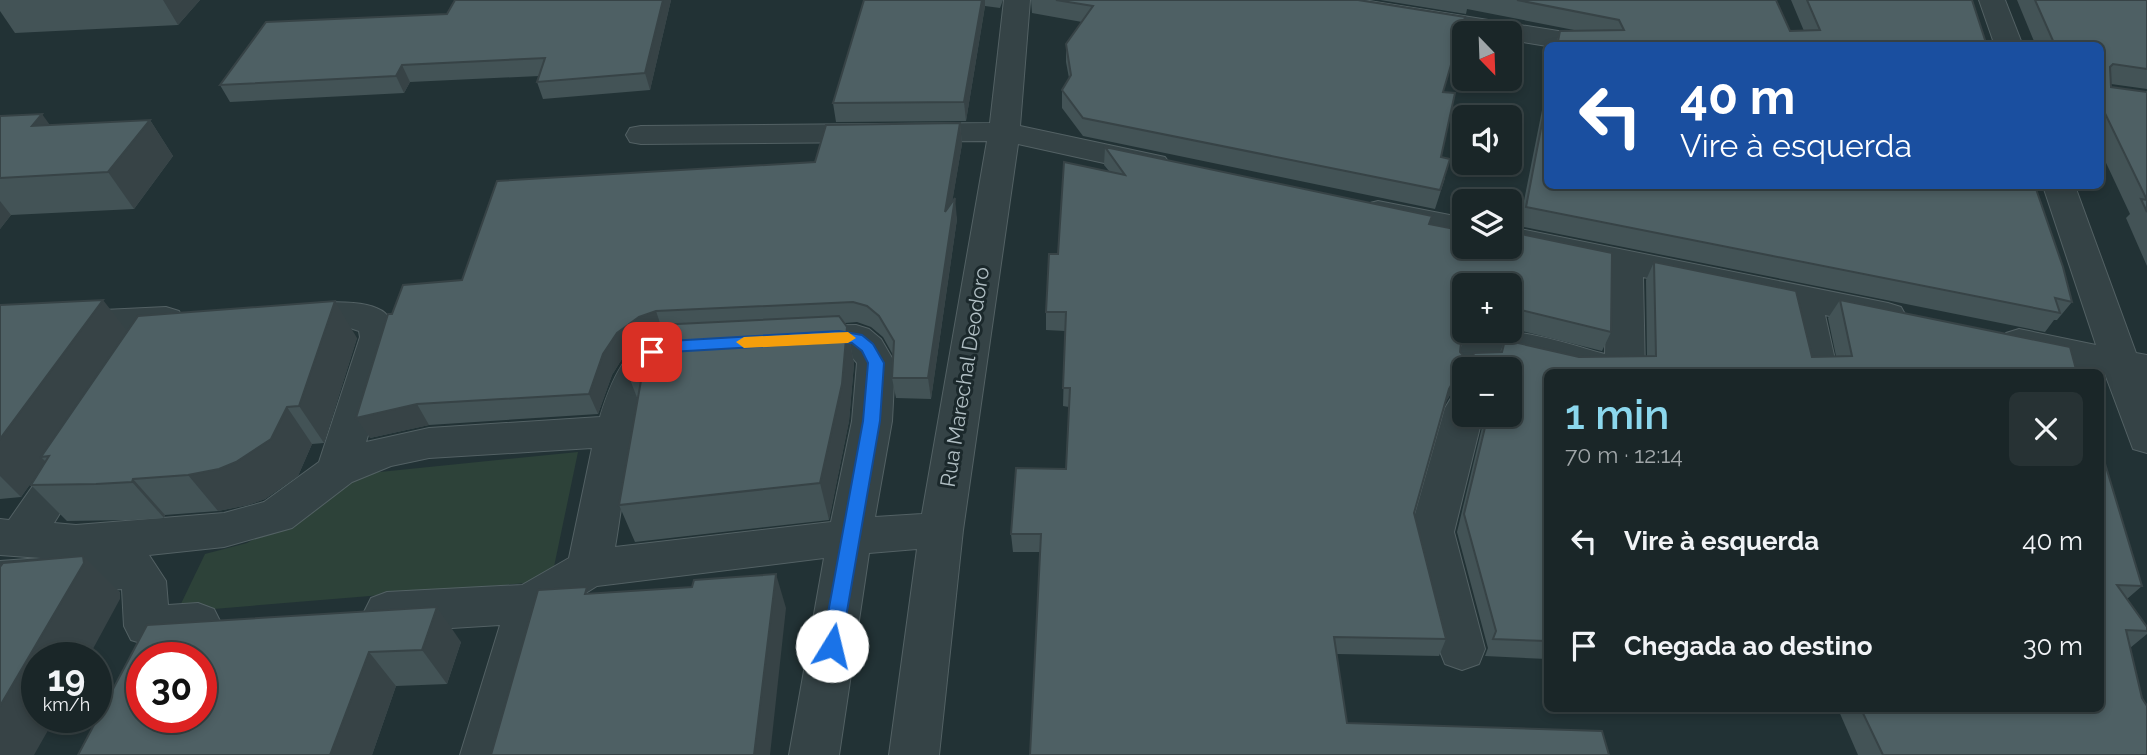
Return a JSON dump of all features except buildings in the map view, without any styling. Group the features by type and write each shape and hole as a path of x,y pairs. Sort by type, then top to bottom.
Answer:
{"street":[{"name":"Rua Marechal Deodoro","path":"914,755 921,531 1004,132 1017,0"},
{"path":"1312,0 1577,42"},
{"path":"1992,0 2008,42"},
{"path":"641,135 1004,132 1180,169"},
{"path":"2060,189 2134,365 2147,438"},
{"path":"1343,203 1452,226"},
{"path":"1522,241 1923,323"},
{"path":"1625,262 1625,369"},
{"path":"1804,300 1818,369"},
{"path":"250,318 348,317 368,319 377,327 379,337 337,471"},
{"path":"0,328 180,319 144,354"},
{"path":"1989,336 2134,365"},
{"path":"760,341 856,338 868,348 876,363 872,421 814,755"},
{"path":"1477,357 1478,349 1488,344 1506,343 1609,369"},
{"path":"589,569 615,431 641,363 652,352 669,347 708,345"},
{"path":"10,538 97,423"},
{"path":"1460,427 1432,532 1462,649"},
{"path":"10,538 76,543 175,536 236,527 277,516 337,471 384,452 429,443 615,431"},
{"path":"352,614 529,604 589,569 850,537 921,531"},
{"path":"0,580 135,569 144,581 139,644 243,621"},
{"path":"485,755 529,604"}],"green space":[{"path":"578,452 551,581 177,612 205,554 247,543 296,516 360,474"}],"slow traffic":[{"path":"744,342 848,338"}],"route":[{"path":"652,352 669,347 839,337 856,338 868,348 876,363 872,421 832,646"}]}
